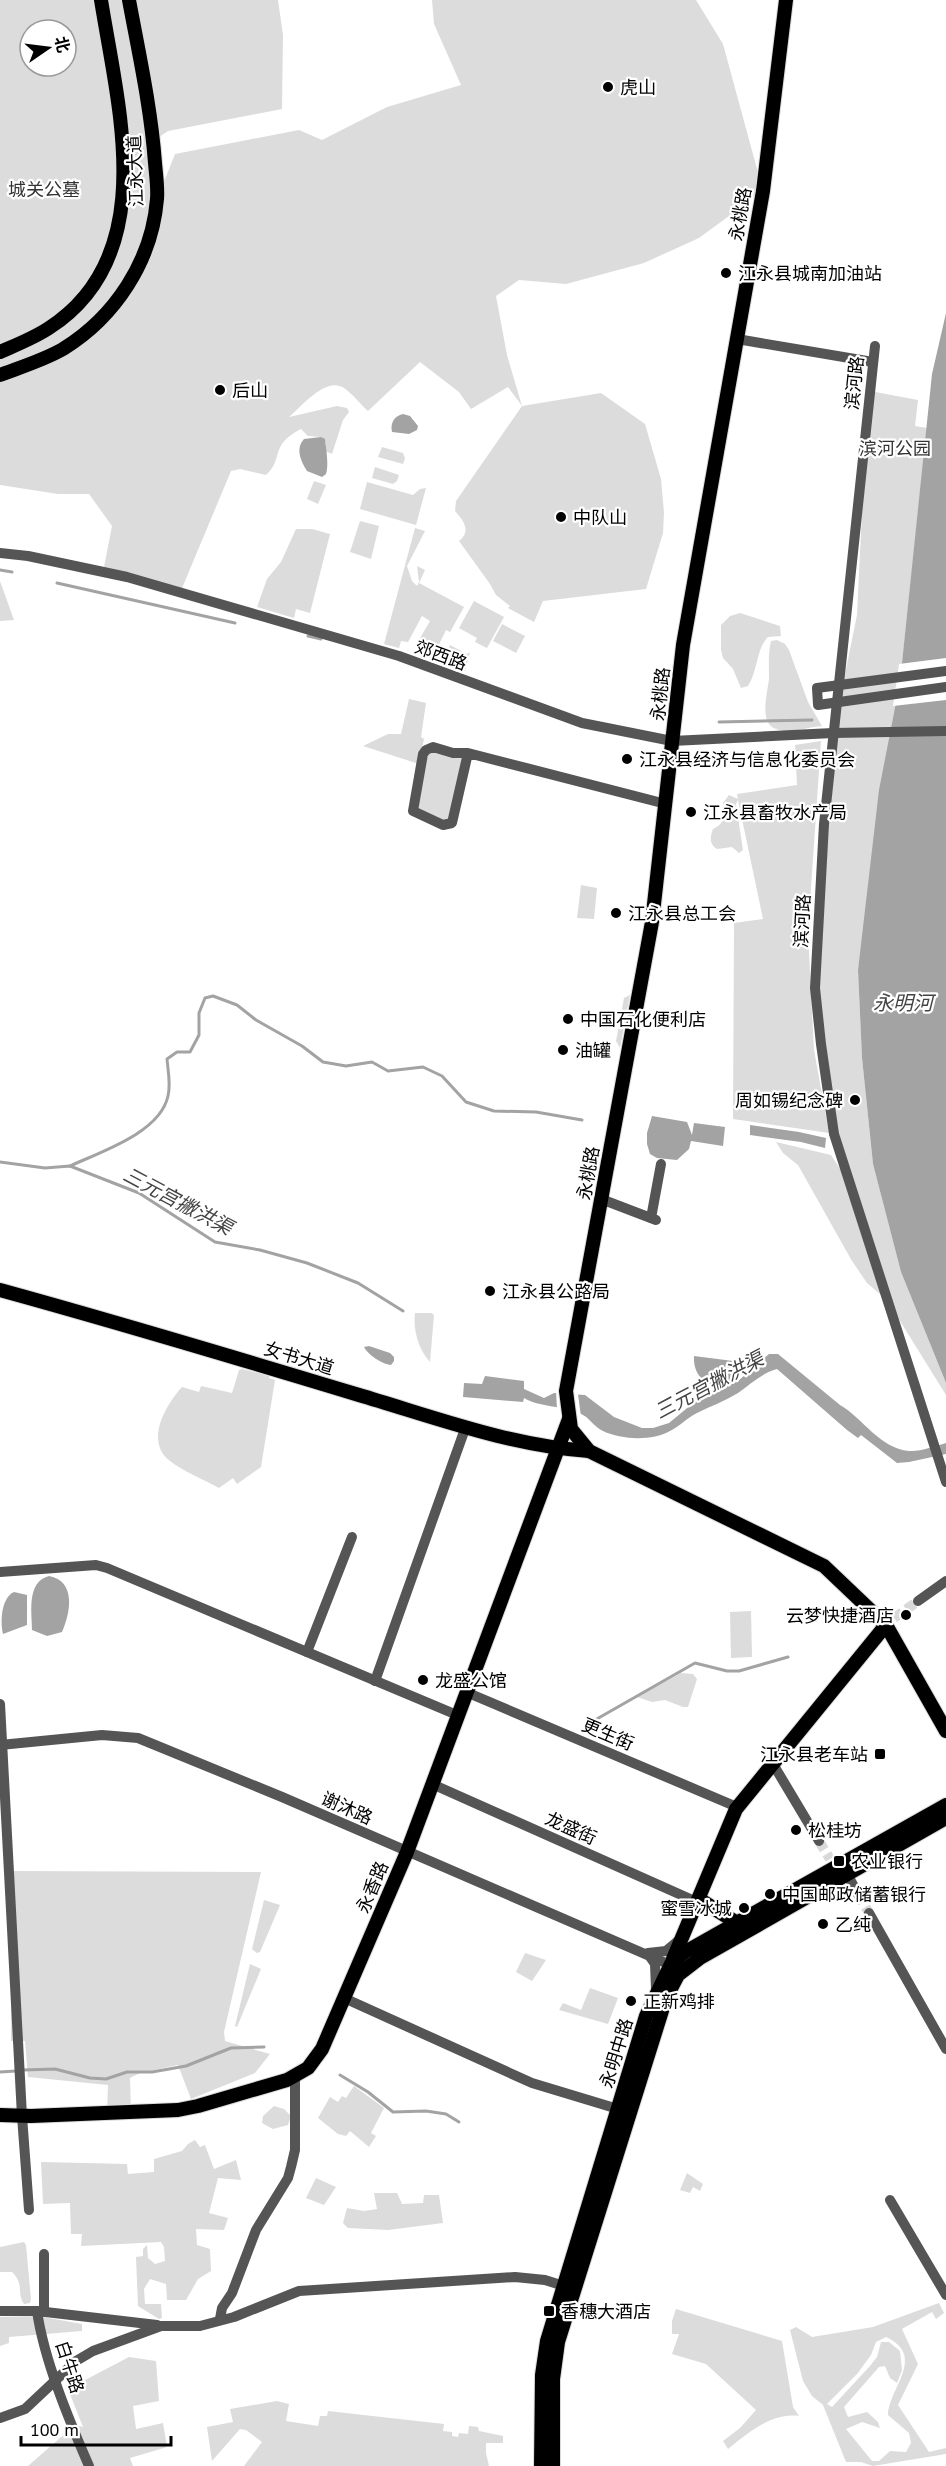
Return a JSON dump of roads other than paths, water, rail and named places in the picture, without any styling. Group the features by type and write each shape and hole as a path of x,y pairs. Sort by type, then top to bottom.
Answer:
{"main road":[{"name":"江永大道","path":"0,352 50,328 83,299 106,264 121,223 125,175 120,119 101,0"},
{"name":"江永大道","path":"0,375 61,350 87,332 112,308 135,273 149,242 158,199 153,141 129,0"},
{"name":"永桃路","path":"569,1419 566,1391 652,922 683,645 763,190 786,0"},
{"name":"女书大道","path":"0,1290 100,1317 466,1426 558,1449 589,1451"},
{"path":"569,1419 571,1429 589,1451 824,1566 890,1622 946,1731"},
{"name":"永香路","path":"0,2115 178,2110 221,2101 287,2080 308,2068 321,2049 407,1852 569,1419"},
{"path":"671,1964 737,1807 890,1622"},
{"name":"永明中路","path":"699,1951 737,1923 946,1806"},
{"name":"永明中路","path":"553,2466 553,2379 558,2342 664,1994 671,1964 699,1951 837,1867 946,1818"},
{"path":"698,1900 737,1923"},
{"path":"664,1994 699,1951 690,1943 685,1932"},
{"name":"永明中路","path":"541,2466 542,2375 547,2341 646,2016 664,1994"}],"street":[{"path":"737,339 873,362"},
{"name":"滨河路","path":"875,346 832,733 824,824 815,988 834,1134 946,1482"},
{"name":"郊西路","path":"0,553 28,555 127,577 399,656 582,723 672,741 832,733 946,731"},
{"path":"946,671 817,688 818,705 946,687"},
{"path":"468,753 452,823 443,825 413,811 426,750 433,747 453,753 468,753 666,804"},
{"path":"601,1199 654,1219 661,1164"},
{"path":"375,1681 466,1426"},
{"path":"307,1652 352,1537"},
{"path":"0,1572 96,1565 107,1568 457,1715"},
{"path":"918,1601 946,1581"},
{"name":"更生街","path":"466,1692 737,1807"},
{"path":"0,1704 19,2070 29,2210"},
{"name":"谢沐路","path":"1,1745 102,1735 138,1738 671,1964"},
{"path":"773,1764 819,1841"},
{"name":"龙盛街","path":"432,1784 698,1900"},
{"path":"837,1867 858,1894"},
{"path":"869,1913 946,2049"},
{"path":"664,1994 655,1964 648,1953 666,1951 685,1932"},
{"path":"344,1998 532,2084 618,2109"},
{"path":"220,2319 222,2308 232,2293 256,2230 288,2178 295,2150 295,2075"},
{"path":"890,2200 946,2295"},
{"name":"白牛路","path":"45,2254 39,2326 89,2466"},
{"path":"935,2277 946,2270"},
{"path":"0,2311 40,2311 161,2326 200,2326 247,2312 299,2291 313,2289 515,2277 545,2280 564,2286"},
{"path":"0,2418 25,2409 76,2361 93,2351 161,2326"}],"water":[{"name":"永明河","path":"946,313 946,1383 901,1272 873,1164 862,1058 858,970 879,790 900,682 932,374"},
{"path":"403,414 410,416 418,426 417,430 409,434 392,432 393,420"},
{"path":"321,437 325,439 327,462 326,474 322,477 307,471 299,451 304,439"},
{"path":"652,1116 687,1122 692,1135 694,1123 725,1127 723,1146 691,1141 689,1149 677,1160 657,1158 650,1154 647,1144 647,1133"},
{"path":"750,1125 826,1138 825,1148 801,1142 750,1135"},
{"path":"369,1346 390,1353 394,1361 391,1365 376,1359 364,1347"},
{"path":"769,1354 778,1354 889,1445 913,1451 946,1443 946,1454 897,1463 861,1435 858,1438 847,1430 777,1369 761,1376 733,1396 693,1415 670,1431 646,1438 628,1438 611,1434 600,1429 581,1414 524,1398 523,1402 463,1397 464,1383 482,1384 485,1376 524,1381 524,1389 544,1398 554,1393 585,1395 614,1417 642,1428 653,1428 669,1423 692,1404 738,1381"},
{"path":"694,1356 741,1362 737,1373 730,1380 722,1384 714,1384 706,1382 699,1376"},
{"path":"49,1576 64,1584 69,1598 69,1607 62,1632 47,1636 32,1630 31,1607 37,1585"},
{"path":"14,1592 27,1595 27,1625 3,1634 4,1605 6,1599"}],"waterway":[{"path":"0,570 12,572"},
{"path":"57,583 235,623"},
{"path":"308,636 321,639"},
{"path":"719,722 812,720"},
{"name":"三元宫撇洪渠","path":"70,1166 127,1140 154,1121 163,1109 168,1096 167,1059 177,1052 190,1052 199,1035 199,1013 205,998 213,996 237,1005 256,1020 302,1046 323,1062 346,1066 372,1062 388,1071 423,1067 442,1076 466,1102 494,1111 536,1112 582,1120"},
{"name":"三元宫撇洪渠","path":"0,1162 45,1168 70,1166 139,1193 215,1242 260,1250 307,1263 358,1283 403,1311"},
{"path":"595,1720 695,1663 727,1671 739,1671 788,1657"},
{"path":"23,2070 55,2069 90,2078 106,2079 127,2072 152,2072 186,2066 231,2048 264,2047"},
{"path":"0,2072 16,2071"},
{"path":"340,2075 368,2092 393,2112 426,2111 446,2114 459,2122"}],"tunnel":[{"path":"894,1618 918,1601"},
{"path":"819,1841 830,1859"},
{"path":"858,1894 869,1913"}],"place":[{"name":"虎山","path":"608,87"},
{"name":"江永县城南加油站","path":"726,273"},
{"name":"后山","path":"220,390"},
{"name":"中队山","path":"561,517"},
{"name":"江永县经济与信息化委员会","path":"627,759"},
{"name":"江永县畜牧水产局","path":"691,812"},
{"name":"江永县总工会","path":"616,913"},
{"name":"中国石化便利店","path":"568,1019"},
{"name":"油罐","path":"563,1050"},
{"name":"周如锡纪念碑","path":"855,1100"},
{"name":"江永县公路局","path":"490,1291"},
{"name":"云梦快捷酒店","path":"906,1615"},
{"name":"龙盛公馆","path":"423,1680"},
{"name":"江永县老车站","path":"880,1754"},
{"name":"松桂坊","path":"796,1830"},
{"name":"农业银行","path":"839,1861"},
{"name":"中国邮政储蓄银行","path":"770,1894"},
{"name":"蜜雪冰城","path":"744,1908"},
{"name":"乙纯","path":"823,1924"},
{"name":"正新鸡排","path":"631,2001"},
{"name":"香穗大酒店","path":"549,2311"}],"park label":[{"name":"城关公墓","path":"44,189"},
{"name":"滨河公园","path":"895,448"}]}
